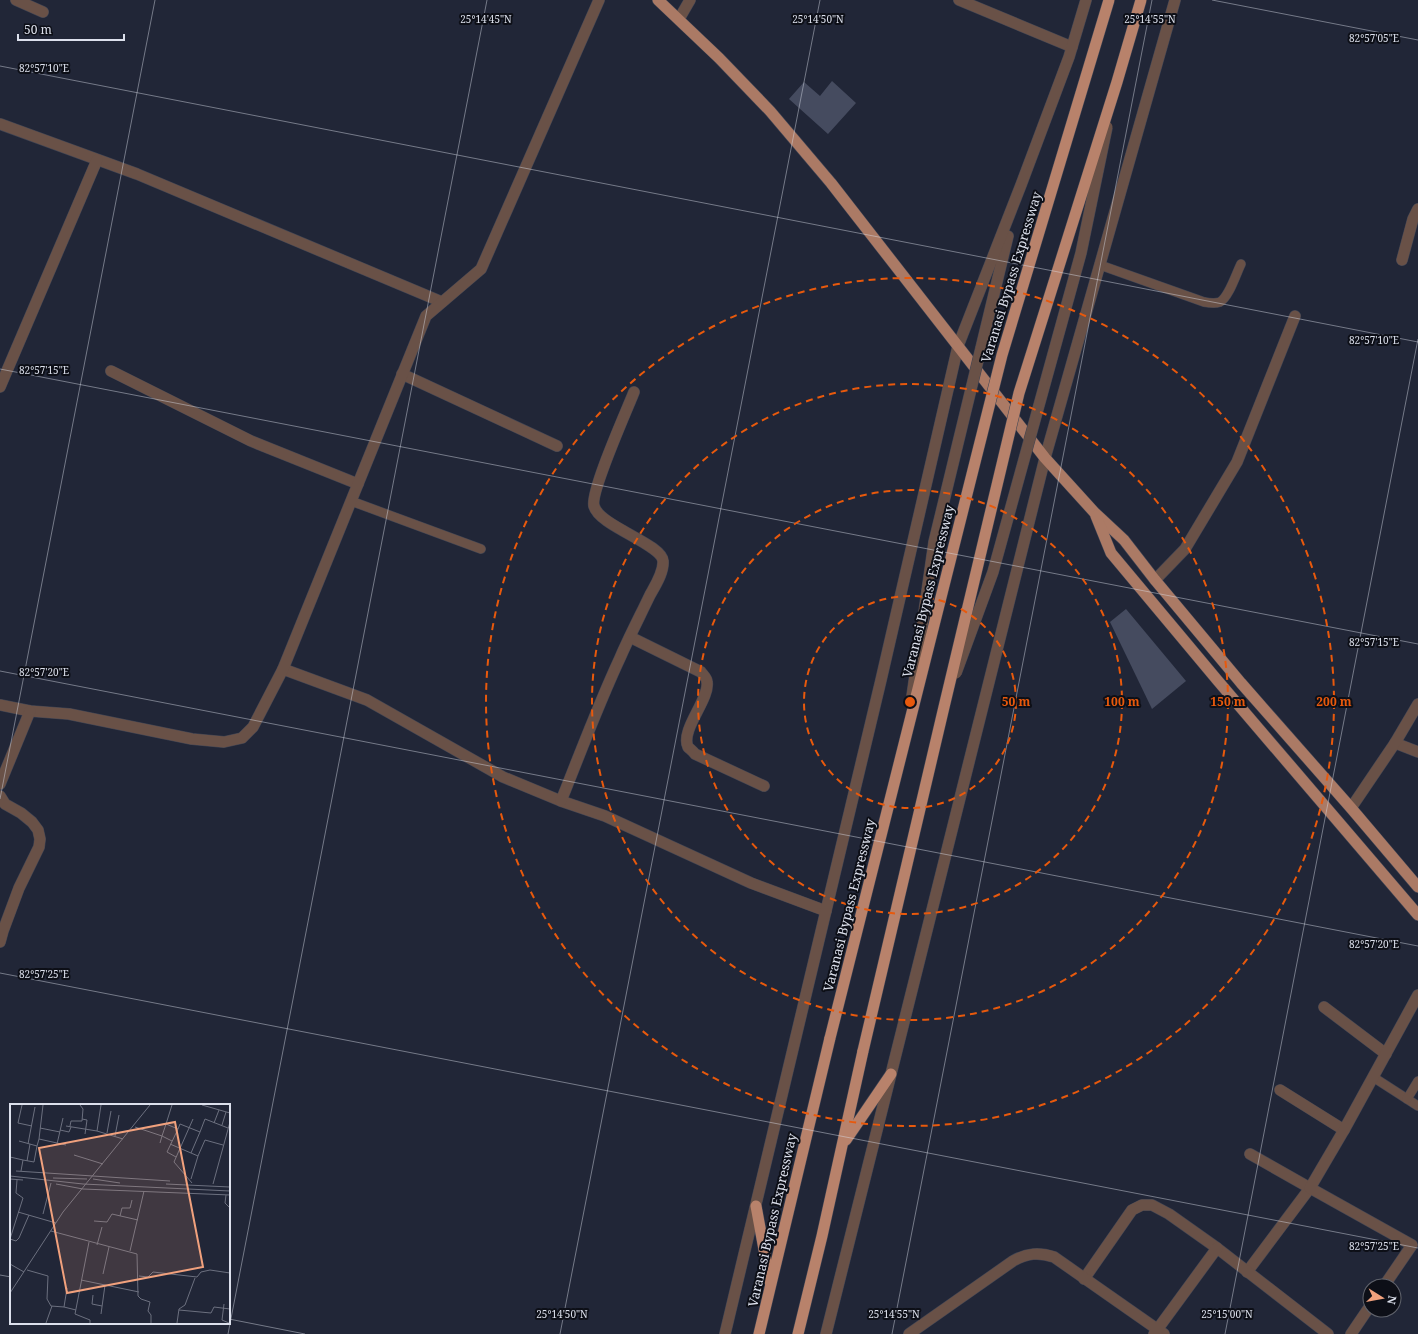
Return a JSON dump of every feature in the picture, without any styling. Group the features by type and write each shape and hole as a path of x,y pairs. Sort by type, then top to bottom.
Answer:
{"highway":[{"name":"Varanasi Bypass Expressway","path":"759,1334 830,1038 1002,355 1109,0"},
{"path":"798,1334 822,1236 862,1051 1019,393 1141,0"},
{"path":"842,1145 891,1074"},
{"path":"756,1206 771,1286"}],"main road":[{"path":"658,0 719,58 775,117 831,183 1045,458 1094,512 1124,540 1155,580 1241,683 1418,887"},
{"path":"1094,512 1111,553 1418,915"}],"street":[{"path":"16,0 43,12"},
{"path":"0,705 30,711 69,714 192,739 224,742 242,738 253,727 283,669 426,316 481,269 599,0"},
{"path":"679,19 690,0"},
{"path":"959,0 1072,47"},
{"path":"725,1334 881,680 958,346 1022,186 1072,47 1086,0"},
{"path":"826,1334 1045,458 1175,0"},
{"path":"944,707 1000,549 1081,253 1116,82"},
{"path":"0,124 175,190 442,302"},
{"path":"0,387 3,373 97,160"},
{"path":"906,734 934,542 1000,266 1022,186"},
{"path":"1402,260 1413,220 1418,209"},
{"path":"1155,580 1184,549 1237,462 1295,316"},
{"path":"111,371 251,441 358,484"},
{"path":"402,374 557,446"},
{"path":"560,801 619,660 663,566 661,555 656,550 619,528 597,512 594,505 597,486 634,392"},
{"path":"630,637 700,672 705,676 707,681 707,689 691,724 687,738 689,747 695,754 764,786"},
{"path":"283,669 367,700 503,777 560,801 605,816 751,883 826,911"},
{"path":"1351,808 1395,743 1418,704"},
{"path":"0,784 30,711"},
{"path":"1395,743 1418,752"},
{"path":"0,796 6,804 32,822 38,830 40,839 39,847 19,888 0,942"},
{"path":"1247,1272 1310,1188 1344,1130 1418,995"},
{"path":"1324,1007 1386,1054"},
{"path":"1280,1090 1344,1130"},
{"path":"1250,1154 1415,1247 1390,1278"},
{"path":"1084,1279 1132,1210 1142,1205 1152,1206 1169,1214 1216,1248 1328,1334"},
{"path":"909,1334 1013,1260 1024,1255 1037,1253 1054,1257 1158,1332 1216,1248"},
{"path":"1351,1334 1362,1318"}],"lane":[{"path":"1100,265 1204,302 1214,304 1226,297 1241,264"},
{"path":"351,501 482,549"},
{"path":"1373,1077 1418,1106"},
{"path":"1407,1099 1418,1081"}],"building":[{"path":"832,81 856,103 828,134 789,99 804,82 820,96"},
{"path":"1126,609 1186,681 1152,709 1110,622"}]}
